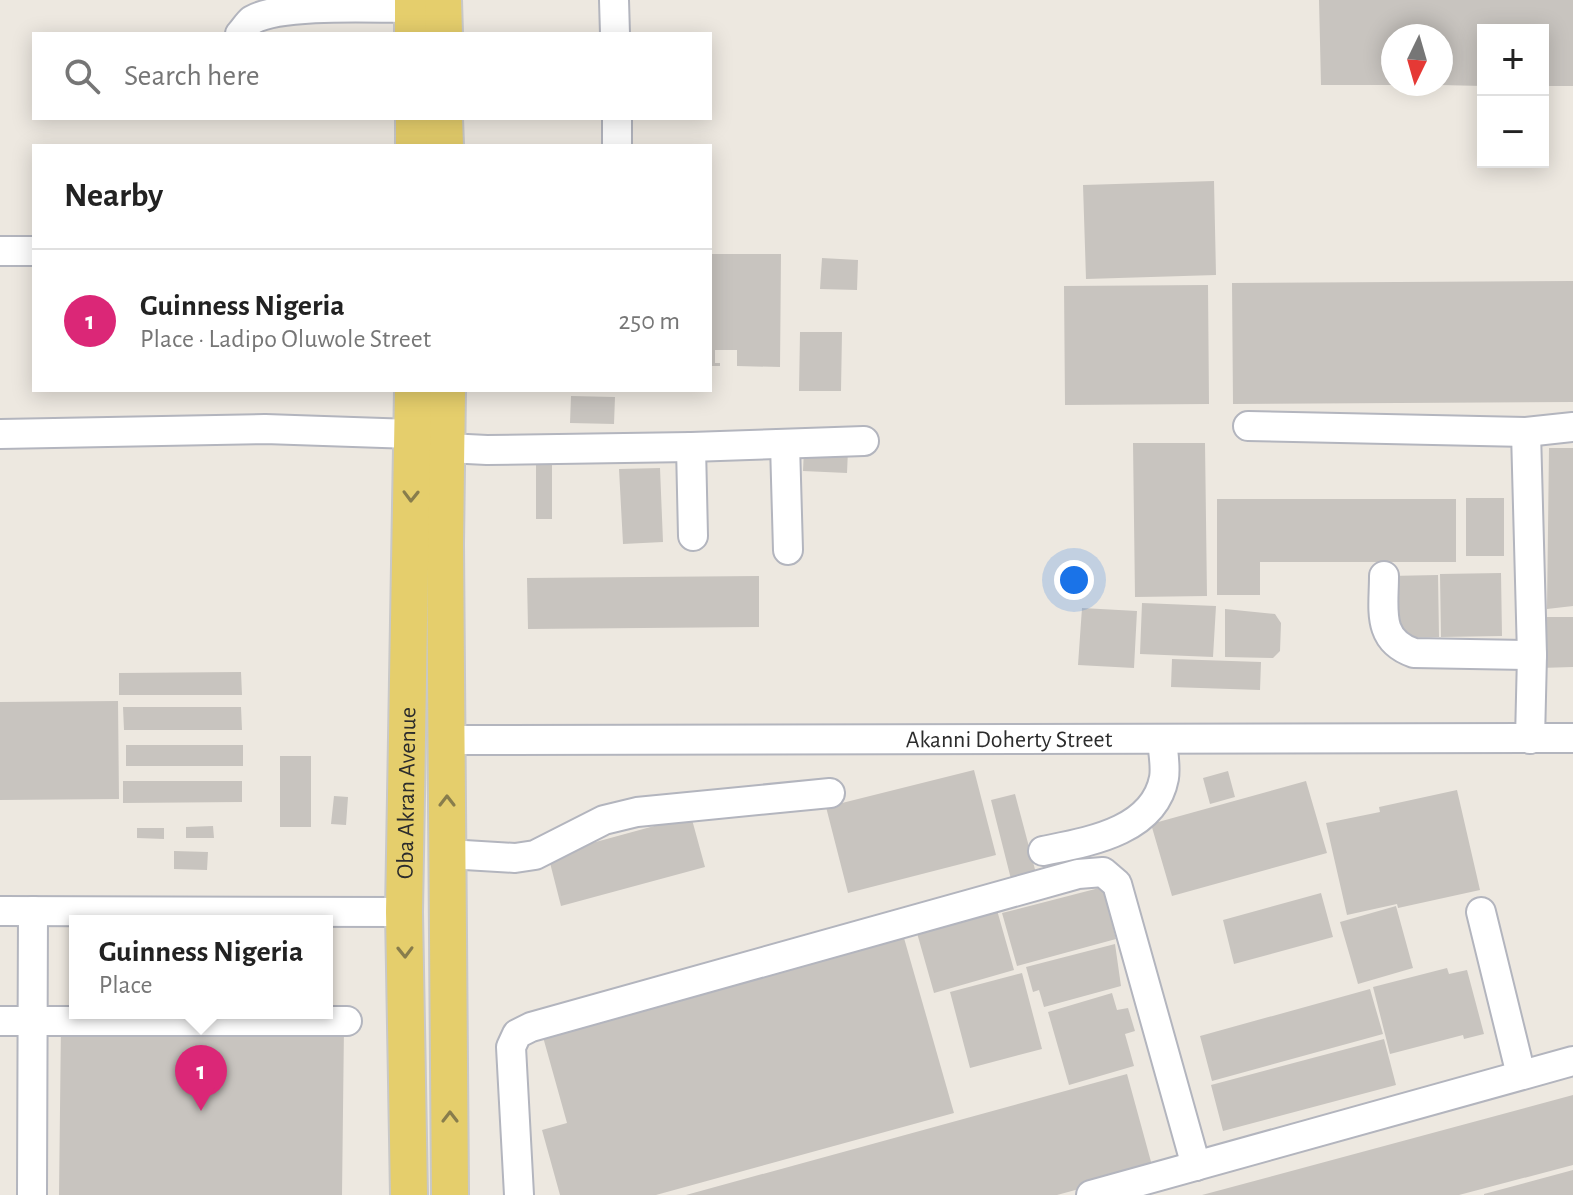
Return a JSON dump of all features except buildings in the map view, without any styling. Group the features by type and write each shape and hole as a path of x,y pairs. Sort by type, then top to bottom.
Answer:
{"main road":[{"path":"420,11 442,32"},
{"path":"414,120 414,144"},
{"path":"444,120 445,144"},
{"name":"Oba Akran Avenue","path":"409,1195 404,912 413,392"},
{"name":"Oba Akran Avenue","path":"447,392 445,544 450,1195"}],"street":[{"path":"614,0 615,32"},
{"path":"242,32 252,20 305,9 420,11"},
{"path":"617,120 617,144"},
{"path":"0,251 32,251"},
{"path":"1248,426 1526,432 1573,427"},
{"path":"0,434 265,429 412,434"},
{"path":"1526,432 1532,655 1530,739"},
{"path":"447,448 691,447 864,441"},
{"path":"785,444 788,550"},
{"path":"691,447 693,536"},
{"path":"1384,576 1387,635 1399,648 1414,653 1532,655"},
{"name":"Akanni Doherty Street","path":"447,740 1573,738"},
{"path":"1043,851 1084,842 1128,827 1153,803 1164,778 1162,740"},
{"path":"448,854 515,858 535,855 604,820 637,812 830,793"},
{"path":"519,1195 511,1047 517,1034 531,1027 1047,882 1078,874 1103,872 1117,884 1196,1166"},
{"path":"0,911 404,912"},
{"path":"32,1195 33,911"},
{"path":"1481,912 1521,1075"},
{"path":"0,1021 347,1021"},
{"path":"1091,1195 1573,1061"}],"place":[{"name":"Guinness Nigeria","path":"201,1111"}]}
